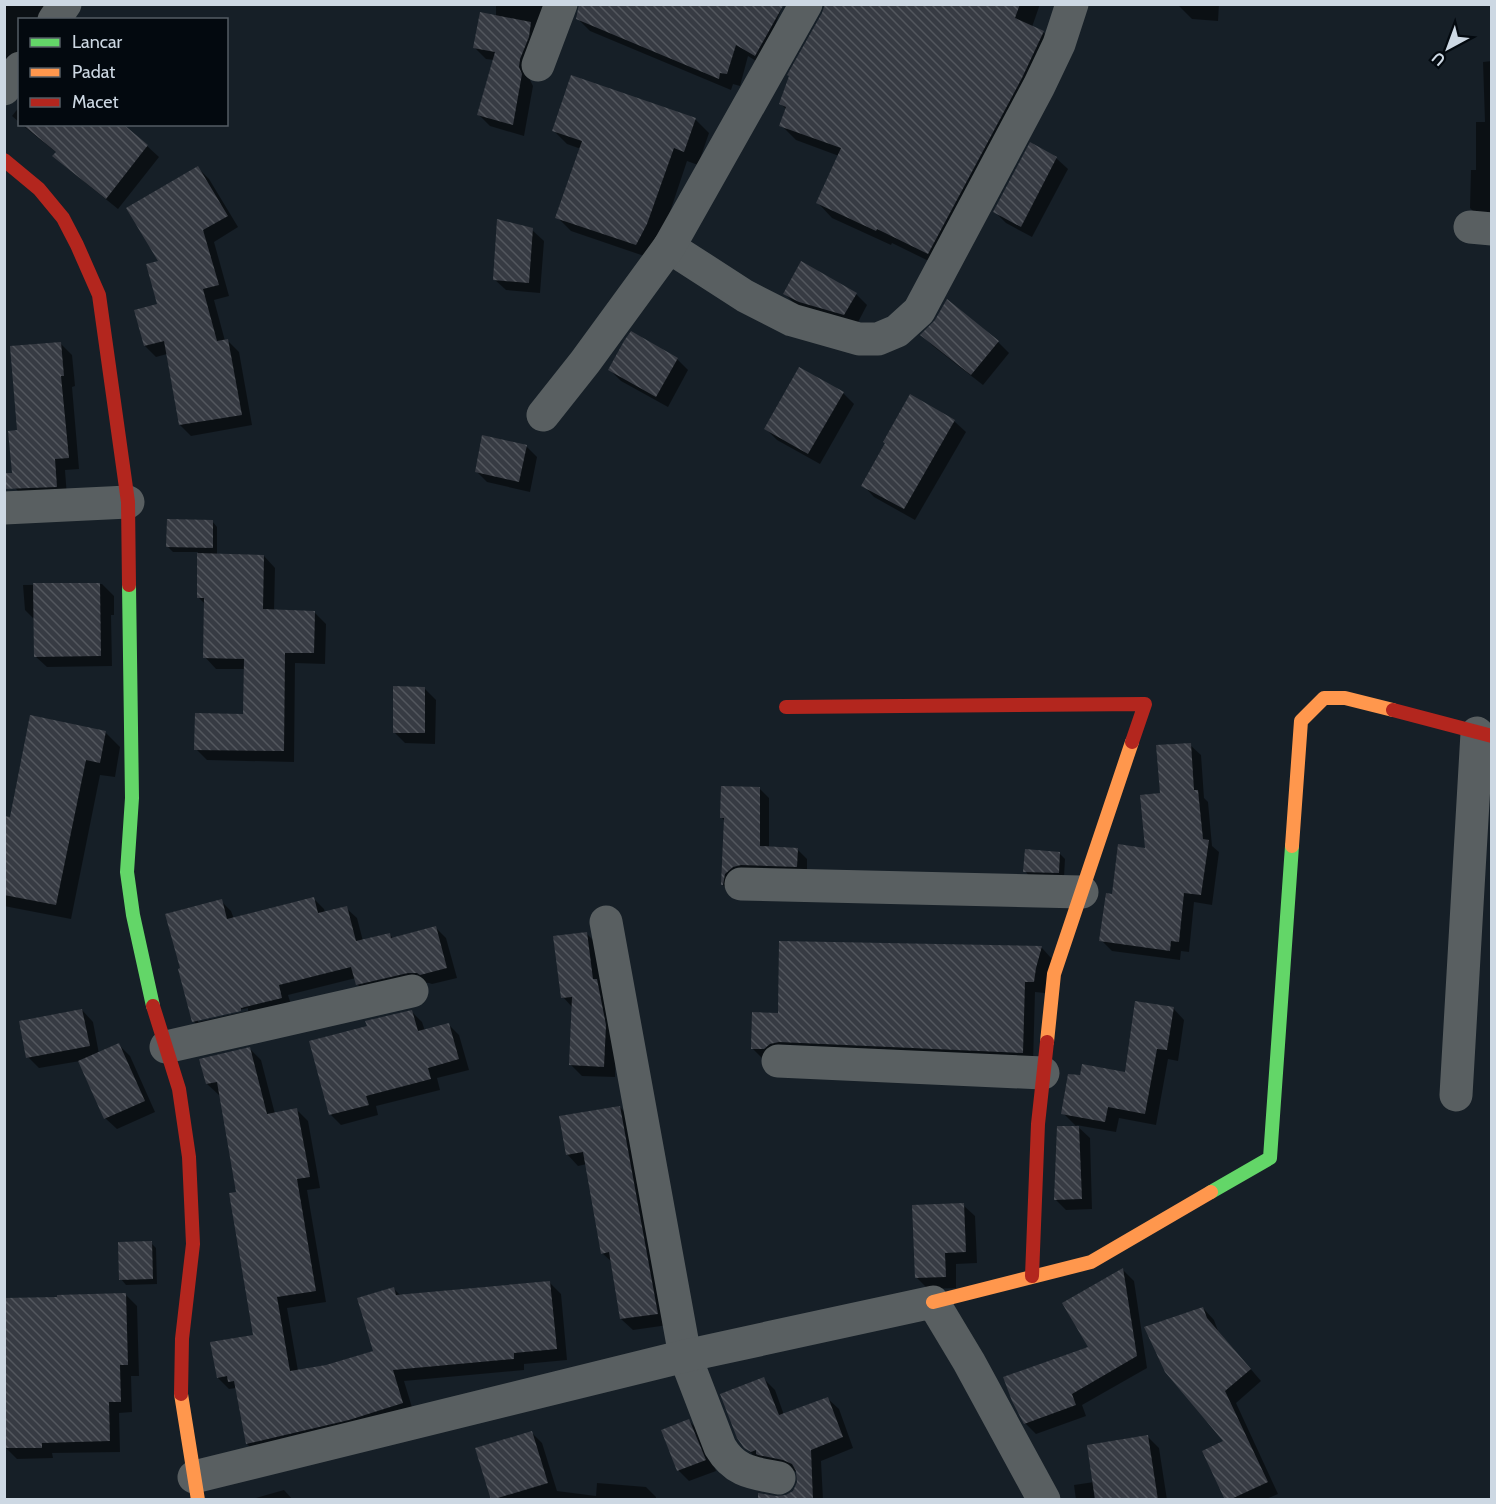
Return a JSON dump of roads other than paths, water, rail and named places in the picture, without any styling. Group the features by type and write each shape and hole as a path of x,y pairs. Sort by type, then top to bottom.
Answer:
{"street":[{"path":"55,18 65,4"},
{"path":"538,65 561,4"},
{"path":"543,415 585,362 669,247 806,4"},
{"path":"669,247 745,296 792,320 859,339 878,339 897,331 919,311 1034,97 1059,44 1072,4"},
{"path":"4,89 18,71"},
{"path":"4,160 39,189 63,218 99,295 128,502 132,798 127,872 133,915 150,998 178,1089 191,1179 193,1244 182,1339 182,1399 196,1489 686,1356 933,1302 1091,1262 1270,1158 1301,721 1324,699 1345,698 1484,735 1456,1095"},
{"path":"4,508 128,502"},
{"path":"786,707 1146,704 1054,974 1038,1124 1032,1276"},
{"path":"741,884 1082,892"},
{"path":"606,922 686,1356 720,1447 726,1457 747,1472 779,1478"},
{"path":"166,1047 412,991"},
{"path":"778,1061 1043,1073"},
{"path":"933,1302 969,1362 1044,1500"}]}
